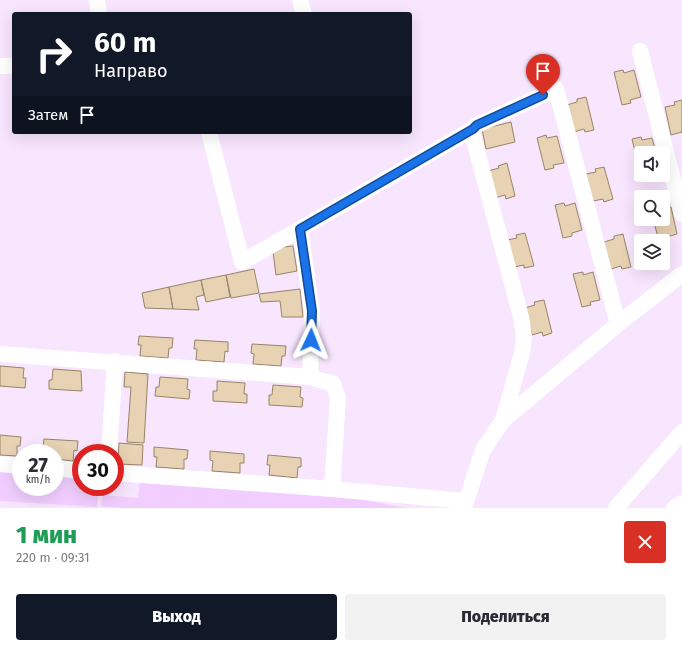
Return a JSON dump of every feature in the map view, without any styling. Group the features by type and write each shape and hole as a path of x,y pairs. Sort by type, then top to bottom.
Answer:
{"street":[{"path":"97,0 99,12"},
{"path":"300,0 303,12"},
{"path":"640,51 682,214"},
{"path":"0,66 12,66"},
{"path":"210,134 242,262 473,129 477,125 556,89 618,324"},
{"path":"473,129 521,317 524,336 522,353 503,420"},
{"path":"300,229 312,311 310,377"},
{"path":"124,474 332,488 464,504 483,450 503,420 618,324 682,274"},
{"path":"0,354 115,361 310,377 333,384 338,398 332,488"},
{"path":"110,444 115,361"},
{"path":"616,508 682,432"},
{"path":"0,464 12,465"},
{"path":"674,508 682,503"}],"shaded area":[{"path":"0,469 12,470 12,496 64,496 64,474 72,474 72,496 98,496 97,507 0,501"},
{"path":"140,479 338,495 406,508 120,508 101,506 103,496 138,498"}],"building":[{"path":"623,70 624,73 634,70 641,97 630,100 631,103 622,105 614,72"},
{"path":"586,97 594,130 585,132 584,129 574,132 567,105 577,102 577,99"},
{"path":"682,100 682,132 671,135 665,107 675,105 674,102"},
{"path":"511,122 515,142 486,149 482,129"},
{"path":"546,135 547,138 557,136 564,163 553,165 554,168 545,170 537,138"},
{"path":"641,137 642,140 652,138 654,146 634,146 634,148 632,139"},
{"path":"507,163 515,196 506,199 505,195 495,198 488,171 499,168 498,166"},
{"path":"604,167 613,199 604,202 603,199 593,201 586,174 596,172 595,169"},
{"path":"564,203 565,206 575,203 582,230 572,233 572,236 563,238 555,205"},
{"path":"670,207 677,234 670,236 670,234 657,234 655,226 670,226"},
{"path":"525,233 534,266 524,268 524,265 514,267 507,240 517,238 516,235"},
{"path":"623,234 631,267 622,269 621,266 611,269 604,242 614,239 614,236"},
{"path":"293,246 297,271 276,275 273,252 283,247"},
{"path":"254,269 259,293 231,298 226,275"},
{"path":"583,272 583,275 593,272 600,300 590,302 591,305 582,307 573,274"},
{"path":"226,275 230,297 206,302 201,280"},
{"path":"201,280 204,295 196,297 199,310 173,309 169,287"},
{"path":"169,287 173,309 145,308 142,293"},
{"path":"300,289 303,317 282,317 280,301 261,302 259,294"},
{"path":"544,300 552,333 543,336 542,332 532,335 525,308 535,305 534,302"},
{"path":"139,336 173,338 172,348 169,348 168,358 140,356 141,345 138,345"},
{"path":"195,340 228,342 228,352 225,351 224,362 196,360 197,349 194,349"},
{"path":"252,344 286,346 285,356 282,356 281,366 253,364 254,354 251,353"},
{"path":"0,366 24,368 23,378 26,378 25,388 0,386"},
{"path":"53,369 81,371 82,391 49,389 49,380 52,380"},
{"path":"125,372 148,374 144,443 127,442 131,387 124,387"},
{"path":"160,377 188,379 187,389 190,390 189,399 155,396 156,387 159,387"},
{"path":"217,381 245,383 244,394 247,394 247,403 213,401 213,391 217,391"},
{"path":"273,385 301,387 300,397 303,398 302,407 269,405 269,395 272,395"},
{"path":"0,435 21,437 20,444 12,444 12,456 0,455"},
{"path":"44,439 78,441 78,444 72,444 72,461 64,460 64,444 43,444"},
{"path":"119,443 143,445 142,465 124,464 124,444"},
{"path":"154,447 188,450 187,459 184,459 184,469 156,467 157,457 154,457"},
{"path":"210,451 244,454 244,463 240,463 240,473 212,471 213,461 210,460"},
{"path":"268,455 301,458 301,467 298,467 297,478 269,475 270,465 267,465"}],"route":[{"path":"311,340 312,311 300,229 473,129 477,125 543,95"}]}
